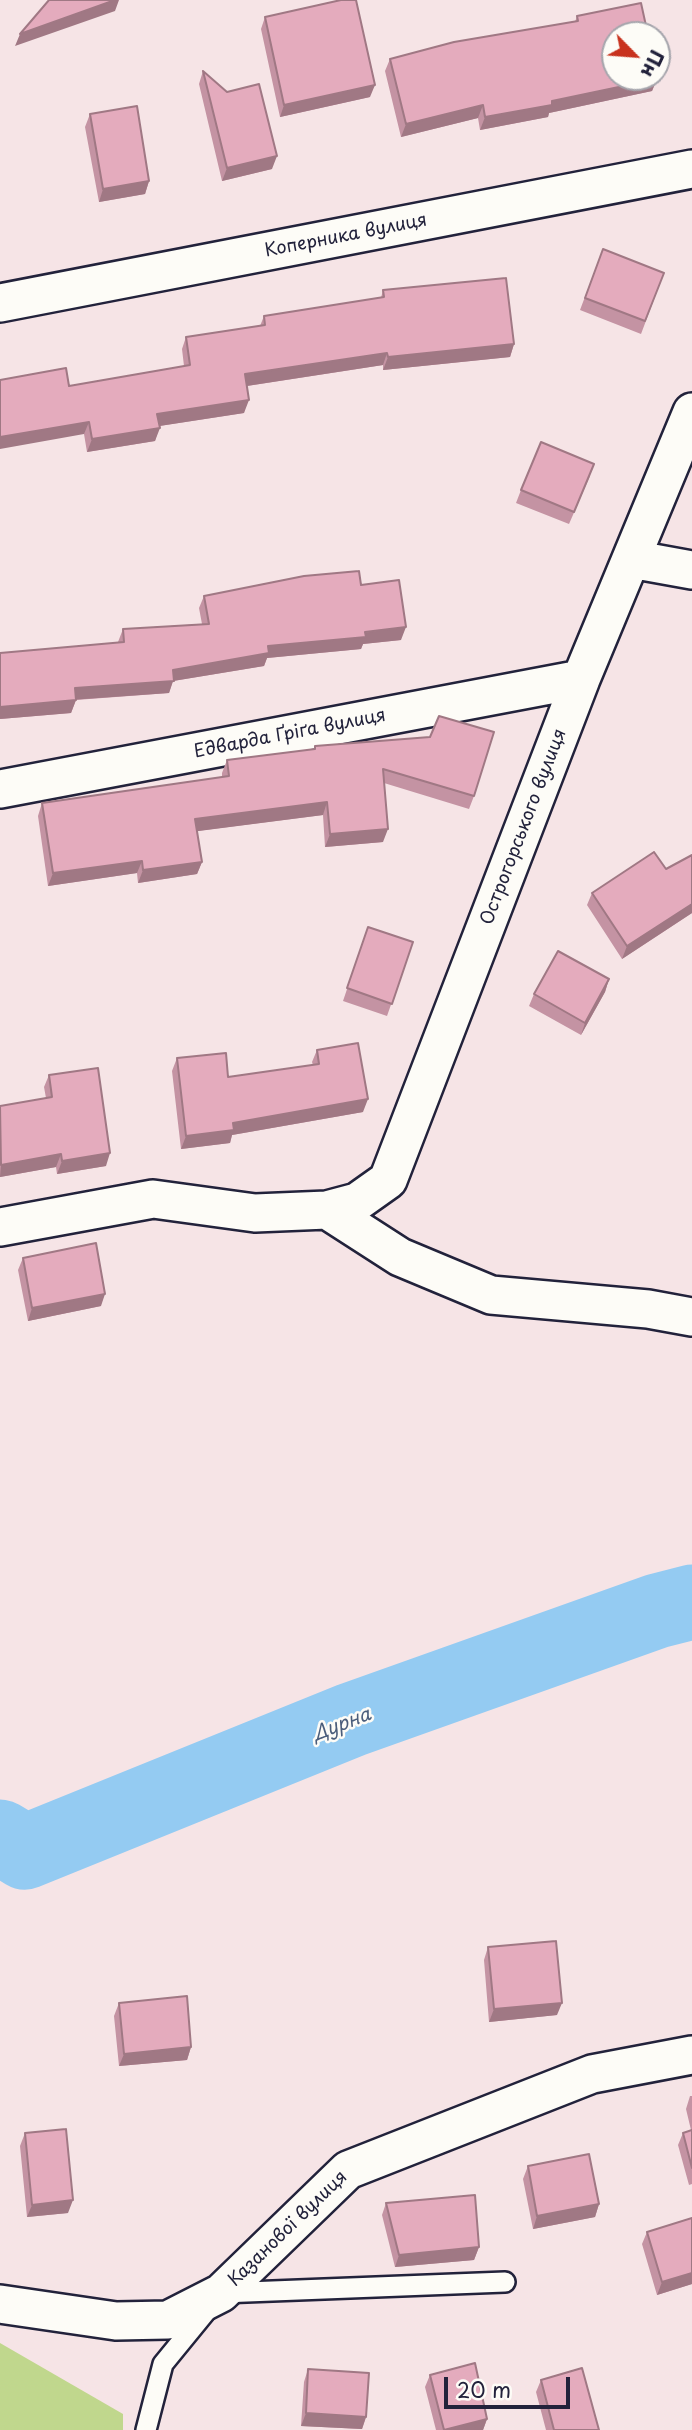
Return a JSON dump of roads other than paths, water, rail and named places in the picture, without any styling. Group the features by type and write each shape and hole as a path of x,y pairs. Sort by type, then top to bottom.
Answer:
{"street":[{"name":"Коперника вулиця","path":"0,303 692,169"},
{"name":"Острогорського вулиця","path":"0,1227 153,1199 256,1213 327,1210 357,1202 388,1180 580,679 692,412"},
{"path":"631,559 692,570"},
{"name":"Едварда Ґріґа вулиця","path":"0,789 580,679"},
{"path":"327,1210 400,1257 491,1295 648,1309 692,1317"},
{"name":"Казанової вулиця","path":"0,2304 117,2321 168,2320 221,2293 348,2170 592,2074 692,2056"}],"lane":[{"path":"146,2430 163,2364 221,2293 505,2282"}],"waterway":[{"name":"Дурна","path":"0,1837 25,1852 351,1720 657,1611 692,1602"}]}
